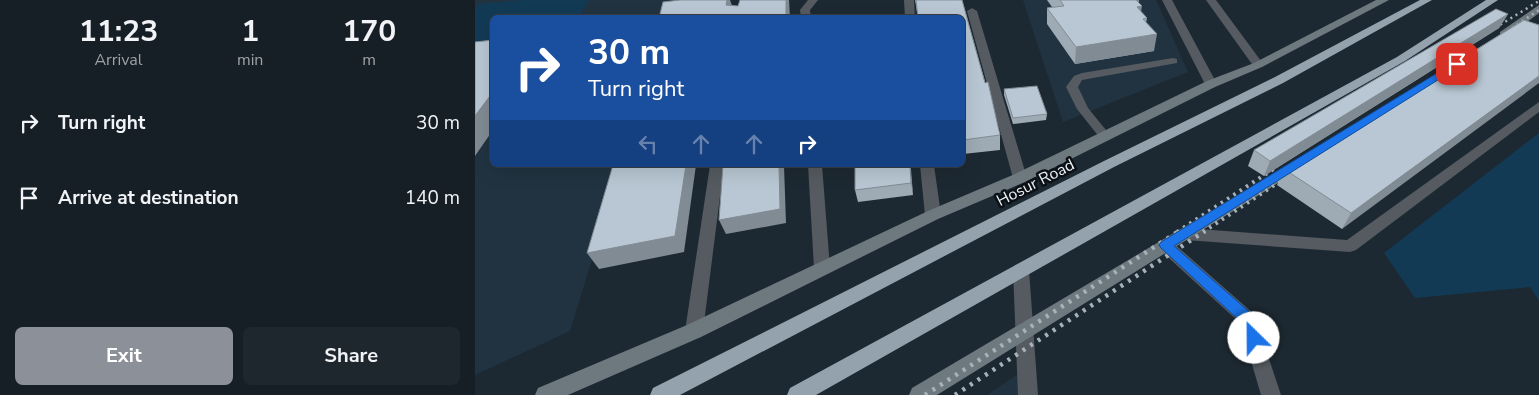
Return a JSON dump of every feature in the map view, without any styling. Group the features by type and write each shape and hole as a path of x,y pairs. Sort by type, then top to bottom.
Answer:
{"highway":[{"name":"Hosur Road","path":"660,395 1109,164 1279,80 1427,0"},
{"path":"797,395 1401,59 1493,0"}],"street":[{"path":"806,15 805,10 813,0"},
{"path":"909,0 911,15"},
{"path":"1167,0 1211,84"},
{"path":"1211,0 1257,65"},
{"path":"545,395 693,331 933,215 1019,178 1211,84 1257,65 1384,0"},
{"path":"1488,44 1539,8"},
{"path":"972,11 1019,178"},
{"path":"1185,234 1350,246 1539,106"},
{"path":"922,394 1026,328 1185,234 1312,155"},
{"path":"693,331 717,167"},
{"path":"815,167 822,268"},
{"path":"927,167 933,215"},
{"path":"1165,245 1248,319 1271,395"},
{"path":"1021,270 1026,328 1028,395"}],"lane":[{"path":"1104,135 1083,109 1072,87 1073,83 1086,75 1173,62"}],"shaded area":[{"path":"475,0 672,0 667,15 490,15 490,167 620,167 570,331 475,375"},
{"path":"523,0 589,0 580,15 490,15 490,49 475,51 475,9 479,4"},
{"path":"1023,0 1156,0 1188,72 1063,122"},
{"path":"1539,133 1539,301 1530,287 1415,298 1384,253"},
{"path":"1024,370 1023,395 987,395"}],"building":[{"path":"727,0 726,5 738,6 740,0 786,0 786,15 660,15 663,2"},
{"path":"916,0 962,0 985,83 988,82 1000,135 965,140 965,15 918,15"},
{"path":"1060,0 1136,0 1142,6 1137,7 1147,18 1143,19 1157,34 1076,47 1047,8 1064,6"},
{"path":"1496,9 1508,14 1270,161 1254,150"},
{"path":"1524,20 1539,25 1539,76 1351,213 1284,169"},
{"path":"490,40 490,96 475,116 475,42"},
{"path":"1037,86 1047,114 1013,118 1004,89"},
{"path":"612,167 686,167 675,236 587,253"},
{"path":"723,167 779,167 780,209 719,220"},
{"path":"855,167 910,167 911,183 855,190"}],"railway":[{"path":"1490,31 1539,1"},
{"path":"1512,28 1539,10"},
{"path":"1177,232 1275,168"},
{"path":"1203,232 1291,174"},
{"path":"925,395 1179,231"},
{"path":"955,395 1205,231"}],"route":[{"path":"1254,338 1248,319 1165,245 1457,64"}]}
